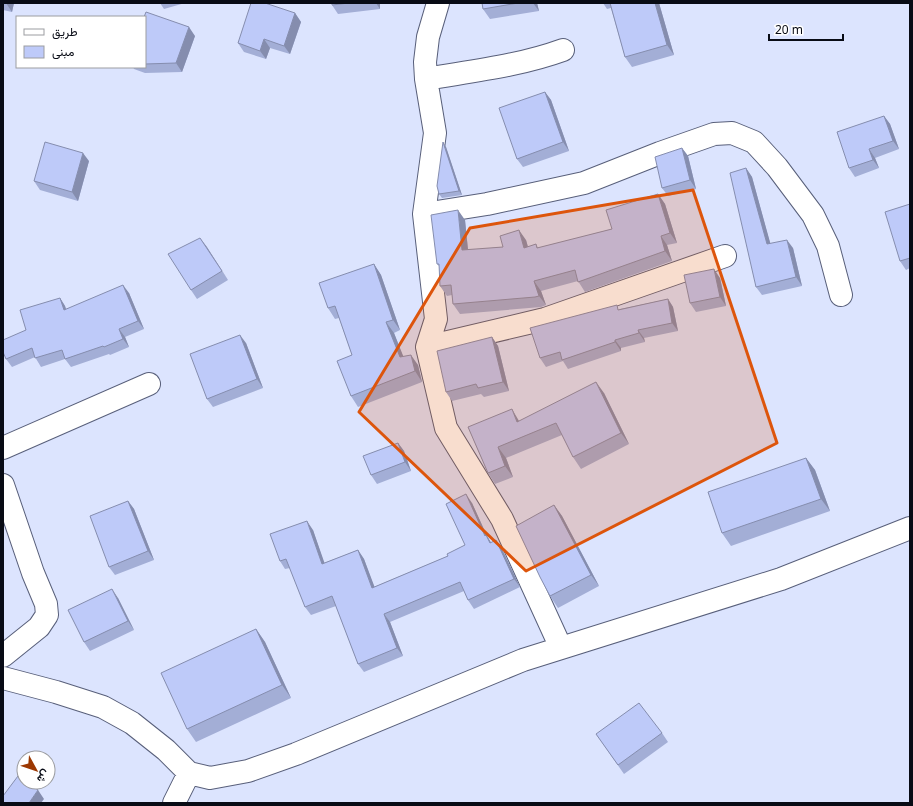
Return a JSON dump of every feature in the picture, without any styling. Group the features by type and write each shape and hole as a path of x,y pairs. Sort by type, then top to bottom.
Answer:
{"street":[{"path":"438,3 428,37 425,62 426,79 435,133 424,214 436,320 428,347 446,428 502,519 561,648"},
{"path":"426,79 496,68 543,57 563,50"},
{"path":"424,214 487,204 584,183 714,134 732,133 754,142 777,167 813,215 828,246 841,295"},
{"path":"428,347 544,319 725,256"},
{"path":"3,448 149,384"},
{"path":"3,486 33,573 46,604 47,615 39,627 3,656"},
{"path":"3,678 102,707 132,723 166,750 189,773 210,778 248,771 296,754 523,660 781,579 910,528"},
{"path":"174,803 189,773"}],"highlighted area":[{"path":"693,190 777,443 526,571 359,412 470,228"}],"building":[{"path":"251,3 265,3 295,13 284,46 264,39 260,51 238,43"},
{"path":"332,3 349,3 332,5"},
{"path":"482,3 518,3 483,9"},
{"path":"610,3 655,3 667,45 625,57"},
{"path":"146,12 189,27 176,63 146,64 146,16 144,16"},
{"path":"545,92 563,142 517,159 499,108"},
{"path":"884,116 893,141 869,149 873,160 849,168 837,132"},
{"path":"45,142 83,153 72,192 34,181"},
{"path":"443,142 459,191 439,194 437,186"},
{"path":"682,148 690,180 662,188 655,157"},
{"path":"746,168 767,244 787,240 796,277 756,287 730,173"},
{"path":"658,194 670,233 661,236 665,251 578,282 575,270 534,281 539,296 535,297 453,304 451,285 440,286 439,264 437,264 431,215 458,210 462,250 503,247 500,236 519,230 524,248 536,244 537,248 612,229 606,210"},
{"path":"910,204 910,258 900,261 885,212"},
{"path":"200,238 222,271 191,290 168,254"},
{"path":"374,264 393,320 386,322 400,357 411,355 415,371 351,396 337,361 352,355 335,306 328,308 319,283"},
{"path":"714,269 720,297 690,303 684,275"},
{"path":"123,285 138,321 119,329 123,339 104,347 103,346 65,359 62,350 35,358 32,348 6,359 3,352 3,340 26,330 20,310 60,298 64,310"},
{"path":"668,299 672,323 638,330 639,333 615,340 615,342 562,360 560,352 540,358 530,328 617,305 618,310"},
{"path":"240,335 257,379 207,399 190,354"},
{"path":"492,337 503,382 478,388 476,384 446,392 437,351"},
{"path":"596,382 621,433 573,457 556,423 498,447 505,466 488,473 468,427 512,409 517,422"},
{"path":"398,443 405,462 371,475 363,456"},
{"path":"806,458 821,499 722,533 708,492"},
{"path":"466,494 485,536 486,535 490,543 496,540 514,579 468,600 460,582 384,614 397,648 358,664 332,596 305,607 286,559 280,561 270,534 307,521 322,564 358,550 372,588 448,556 447,554 465,545 446,504"},
{"path":"128,501 148,551 109,567 90,516"},
{"path":"554,505 591,575 550,596 516,526"},
{"path":"112,589 128,621 84,642 68,610"},
{"path":"256,629 282,685 187,729 161,673"},
{"path":"639,703 662,733 618,765 596,734"},
{"path":"16,779 16,790 38,790 29,803 3,803 3,796"}]}
